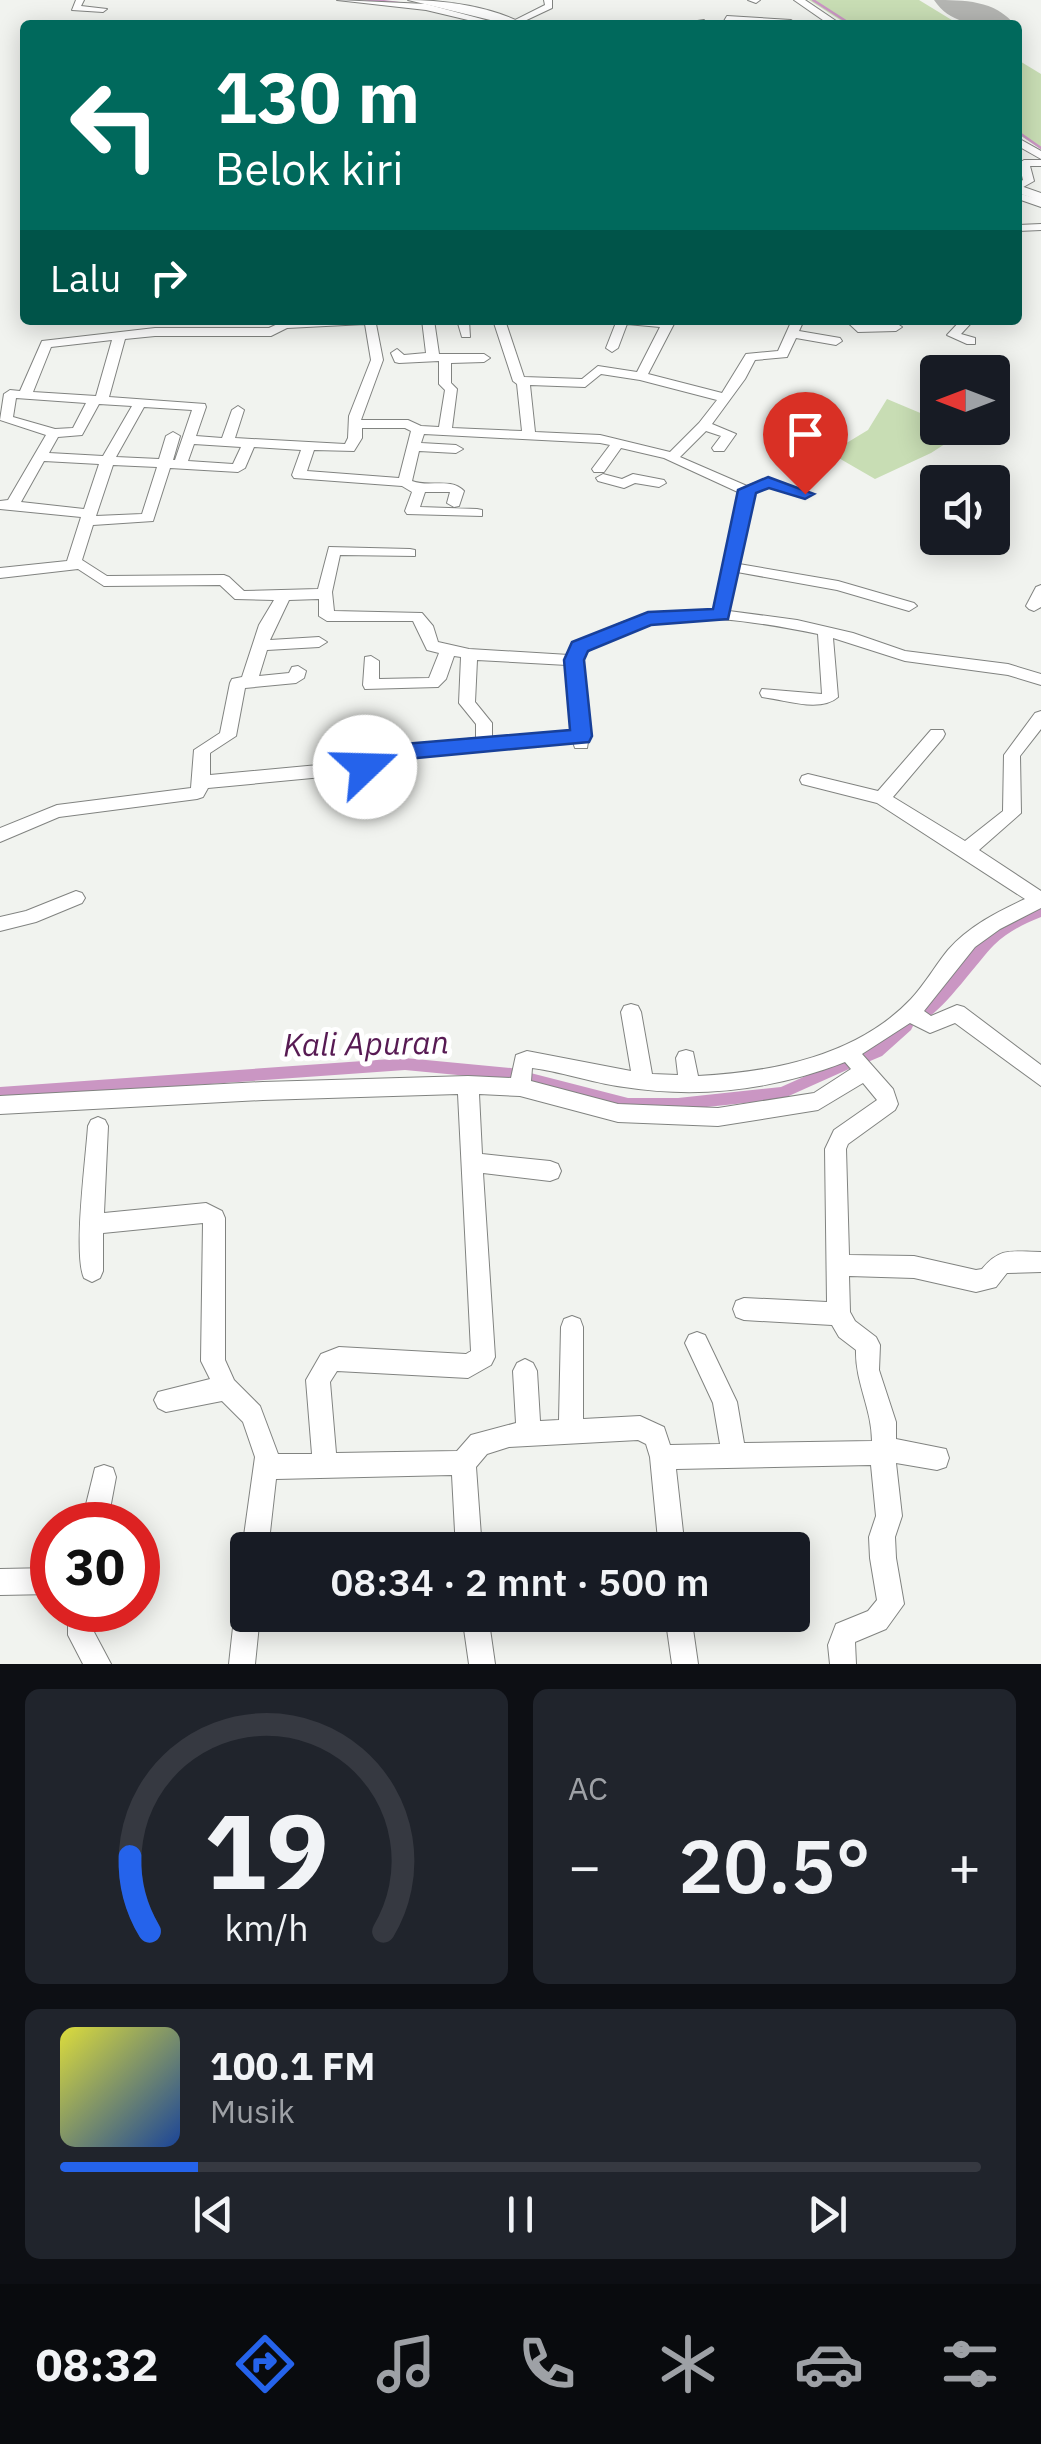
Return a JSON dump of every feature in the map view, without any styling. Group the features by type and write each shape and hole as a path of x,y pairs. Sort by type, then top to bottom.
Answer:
{"main road":[{"path":"413,0 447,3 501,20"},
{"path":"800,0 829,20"}],"street":[{"path":"80,0 75,8 104,8"},
{"path":"341,0 426,8 478,20"},
{"path":"522,20 549,6 548,0"},
{"path":"1022,187 1028,182 1024,163 1041,160"},
{"path":"120,335 98,401 77,432 54,433 3,417 12,394 46,344 120,335 235,326 272,332 280,325"},
{"path":"301,325 315,325"},
{"path":"190,440 349,448 355,438 365,386 378,360 371,325"},
{"path":"429,325 451,392 444,430"},
{"path":"501,325 516,379 523,382 585,383 598,370 641,376 725,398"},
{"path":"612,348 622,325"},
{"path":"641,376 667,325"},
{"path":"619,442 601,474 620,484 633,478 655,489 674,459 725,398 750,357 783,354 796,325"},
{"path":"855,325 896,327"},
{"path":"963,325 953,336 971,341"},
{"path":"306,340 310,326"},
{"path":"793,334 836,341"},
{"path":"397,353 399,359 484,358"},
{"path":"523,382 529,435"},
{"path":"12,394 200,406 180,464"},
{"path":"73,564 108,459 140,403"},
{"path":"227,442 238,410"},
{"path":"356,424 408,424 418,430 619,442 674,459 747,490 768,482 805,494"},
{"path":"704,426 729,434 719,448"},
{"path":"418,430 413,453 412,511 477,513"},
{"path":"54,433 6,505 88,518 149,518 172,436"},
{"path":"40,458 238,468 249,444"},
{"path":"309,445 299,475 453,488 457,491 454,503"},
{"path":"394,459 456,449"},
{"path":"721,615 747,490"},
{"path":"324,594 334,550 410,553"},
{"path":"0,573 73,564 88,566 104,581 224,580 240,596 324,594 328,597 327,616 417,616 426,626 432,646 469,654 574,660"},
{"path":"732,568 838,586 909,606"},
{"path":"1034,606 1041,590"},
{"path":"248,680 284,595"},
{"path":"202,782 365,767 380,754 484,743 581,741 574,660 579,646 648,619 721,615 825,632 904,656 1006,666 1041,680"},
{"path":"768,692 830,697 825,632"},
{"path":"263,644 319,642"},
{"path":"371,661 372,685 432,683 438,679 448,650"},
{"path":"469,654 468,703 484,723 484,743"},
{"path":"0,835 56,811 197,793 202,782 202,750 228,736 237,685 248,680 288,681 296,678 298,671"},
{"path":"966,850 1012,814 1012,755 1041,717"},
{"path":"882,798 937,734"},
{"path":"521,1079 522,1061 534,1060 643,1080 761,1080 848,1052 909,1012 966,943 991,925 1041,900 882,798 808,780"},
{"path":"0,924 76,898"},
{"path":"631,1012 643,1080"},
{"path":"909,1012 930,1025 958,1013 1041,1077"},
{"path":"843,1664 841,1645 845,1633 877,1620 891,1604 882,1537 889,1516 884,1422 866,1370 868,1345 847,1329 840,1314 836,1149 842,1137 888,1104 886,1095 848,1052"},
{"path":"686,1058 688,1083"},
{"path":"0,1105 468,1085 521,1079 618,1113 718,1117 818,1100 865,1071"},
{"path":"324,1465 318,1380 329,1362 373,1360 468,1366 483,1357 468,1085"},
{"path":"92,1271 98,1126"},
{"path":"473,1162 550,1171"},
{"path":"92,1224 213,1215 213,1361 226,1388 252,1414 265,1448 257,1532"},
{"path":"840,1265 914,1266 976,1282 988,1279 1001,1263 1041,1262"},
{"path":"744,1308 840,1314"},
{"path":"571,1430 572,1328"},
{"path":"697,1344 725,1402 734,1456"},
{"path":"525,1371 529,1433"},
{"path":"166,1400 226,1388"},
{"path":"265,1468 463,1463 491,1439 571,1430 646,1430 655,1436 662,1457 670,1532"},
{"path":"662,1457 883,1450 938,1458"},
{"path":"463,1463 468,1532"},
{"path":"99,1502 104,1477"},
{"path":"0,1582 30,1581"},
{"path":"81,1632 98,1664"},
{"path":"242,1664 246,1632"},
{"path":"477,1632 482,1664"},
{"path":"681,1632 686,1664"}],"green space":[{"path":"809,0 919,0 952,20 840,20"},
{"path":"1022,62 1041,74 1041,149 1022,137"},
{"path":"887,399 920,413 920,445 943,445 875,479 830,453 868,430"}],"waterway":[{"path":"364,0 421,5"},
{"path":"813,0 844,20"},
{"path":"1022,135 1041,148"},
{"name":"Kali Apuran","path":"921,1014 1001,931 1041,912"},
{"path":"863,1058 877,1052 906,1026"},
{"name":"Kali Apuran","path":"0,1093 405,1064 511,1074 628,1104 678,1104 782,1093 844,1065"}],"runway":[{"path":"953,0 987,20"}],"route":[{"path":"365,767 380,754 452,744 581,736 574,660 579,646 648,619 721,615 747,490 768,482 805,494"}]}
